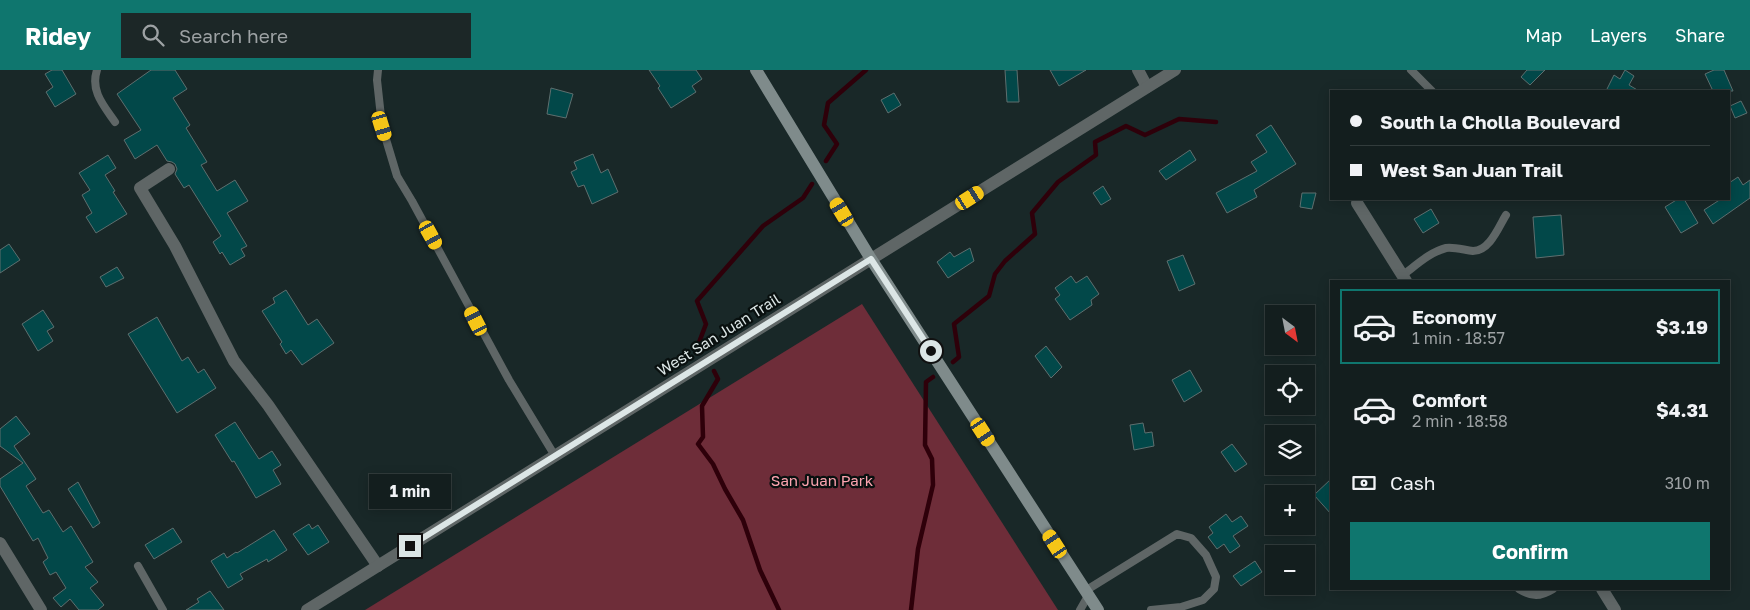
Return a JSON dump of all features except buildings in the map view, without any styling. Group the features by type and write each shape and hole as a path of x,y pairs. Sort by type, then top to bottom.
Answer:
{"main road":[{"path":"756,70 871,259 1098,610"}],"street":[{"path":"1138,70 1147,87"},
{"name":"West San Juan Trail","path":"307,610 1175,70"},
{"path":"169,169 140,188 175,246 234,361 268,405 378,566"},
{"path":"1357,203 1405,278"},
{"path":"0,543 41,610"},
{"path":"1603,590 1615,610"}],"lane":[{"path":"97,70 94,78 95,91 115,122"},
{"path":"378,70 377,80 382,126 397,176 509,380 555,456"},
{"path":"1411,70 1431,90"},
{"path":"1405,278 1430,256 1446,248 1462,248 1476,251 1488,244 1506,215"},
{"path":"1080,610 1086,593 1177,534 1191,538 1206,555 1216,577 1214,589 1203,600 1181,607 1150,610"},
{"path":"138,566 163,610"},
{"path":"1522,590 1530,595 1537,596 1551,590"}],"green space":[{"name":"San Juan Park","path":"862,304 1058,610 365,610"}],"waterway":[{"path":"826,161 837,144 824,125 828,103 866,70"},
{"path":"953,362 959,357 954,324 989,296 995,274 1005,261 1035,234 1032,213 1058,182 1096,155 1095,142 1126,126 1145,135 1179,119 1216,122"},
{"path":"701,350 698,345 706,324 697,301 763,226 803,198 812,184"},
{"path":"714,371 718,379 702,406 703,437 698,444 713,464 743,520 760,570 779,610"},
{"path":"911,610 918,549 933,485 932,459 925,445 926,382 933,377"}],"route":[{"path":"410,546 871,259 931,351"}]}
